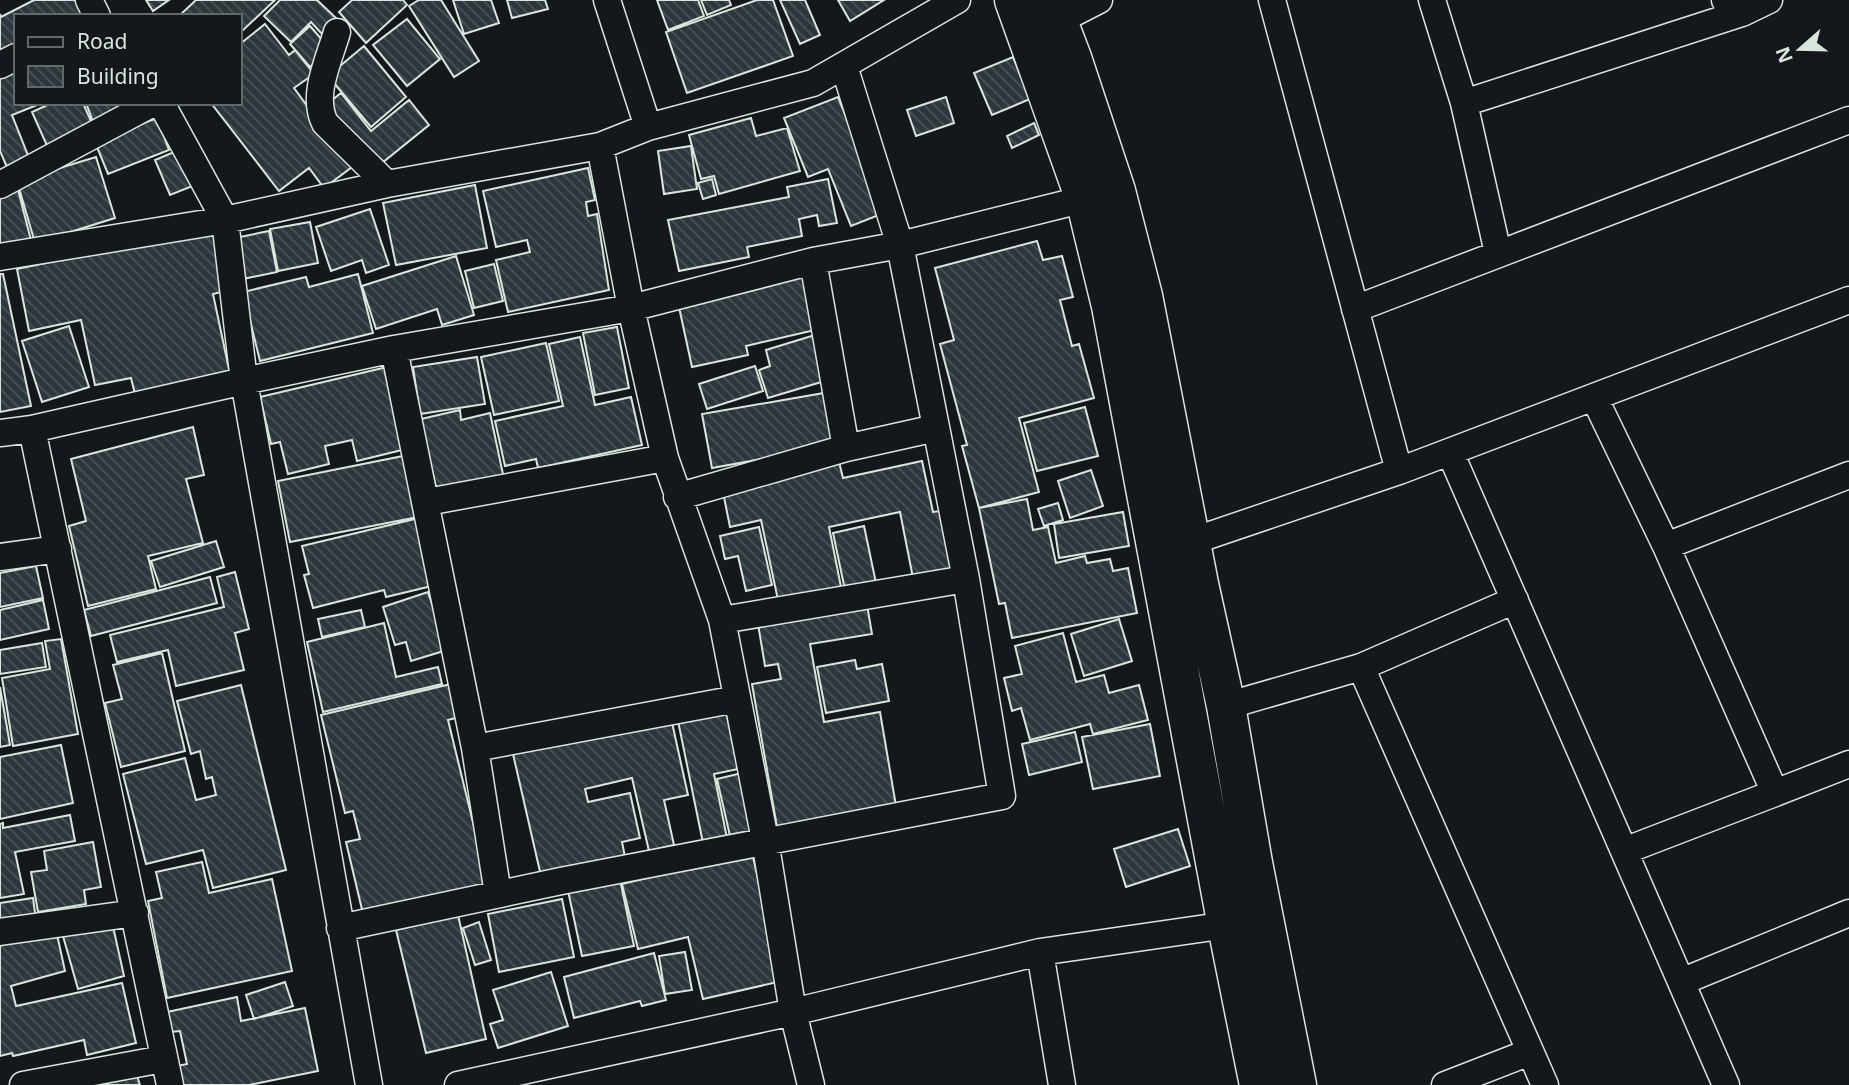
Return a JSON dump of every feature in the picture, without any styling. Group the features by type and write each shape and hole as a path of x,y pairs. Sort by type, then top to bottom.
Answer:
{"street":[{"path":"607,0 648,127"},
{"path":"0,257 225,220 387,184 600,146 648,127 813,83 957,0"},
{"path":"1014,0 1085,199 1174,548 1226,706 1259,1085"},
{"path":"1099,0 1054,11 1116,191 1140,283 1174,548 1245,923 1297,1085"},
{"path":"1272,0 1399,471"},
{"path":"1432,0 1464,103 1499,253"},
{"path":"1464,103 1734,7 1769,0"},
{"path":"337,32 319,95 319,111 325,123 387,184"},
{"path":"340,928 765,840 1002,796 966,579 900,245 844,66"},
{"path":"0,185 149,105"},
{"path":"162,105 225,220 244,380 369,1085"},
{"path":"1355,309 1849,120"},
{"path":"600,146 631,308 665,458 722,620 765,840 793,1012 811,1085"},
{"path":"0,433 32,429 394,349 631,308 813,261 900,245 1085,199"},
{"path":"813,261 846,448"},
{"path":"1174,548 1399,471 1849,300"},
{"path":"394,349 475,748 498,894"},
{"path":"1594,397 1666,545 1775,793"},
{"path":"677,497 846,448 936,428"},
{"path":"32,429 170,1085"},
{"path":"1450,452 1726,1085"},
{"path":"427,502 665,458"},
{"path":"1666,545 1849,475"},
{"path":"0,557 58,549"},
{"path":"722,620 966,579"},
{"path":"1226,706 1362,667 1515,600"},
{"path":"1362,667 1545,1085"},
{"path":"475,748 737,699"},
{"path":"1624,851 1849,764"},
{"path":"0,932 135,913"},
{"path":"1681,982 1849,913"},
{"path":"458,1085 793,1012 1040,952 1245,923"},
{"path":"1040,952 1062,1085"},
{"path":"1455,1083 1530,1052"},
{"path":"23,1085 163,1059"}],"building":[{"path":"34,0 80,0 85,11 80,14 14,14 14,47 0,54 0,14 1,17"},
{"path":"146,0 169,0 153,11"},
{"path":"196,0 275,0 242,31 242,14 181,14"},
{"path":"280,0 317,0 337,19 322,34 311,22 291,42 264,16"},
{"path":"352,0 403,0 407,5 366,43 339,12"},
{"path":"419,0 441,0 479,61 454,77 409,6"},
{"path":"453,0 491,0 499,23 464,34"},
{"path":"507,0 545,0 548,9 512,18"},
{"path":"657,0 698,0 704,16 668,30"},
{"path":"701,0 729,0 731,5 707,15"},
{"path":"757,0 773,0 793,56 687,93 666,32"},
{"path":"780,0 805,0 820,35 800,44"},
{"path":"838,0 884,0 850,21"},
{"path":"407,19 440,59 407,86 373,45"},
{"path":"265,24 289,55 295,50 314,74 294,88 352,167 324,188 309,168 279,191 213,105 242,105 242,42"},
{"path":"310,26 330,49 310,67 290,44"},
{"path":"364,46 406,97 371,127 328,76"},
{"path":"1013,57 1030,99 992,115 974,73"},
{"path":"14,67 14,105 37,105 12,115 31,163 9,172 0,151 0,72"},
{"path":"341,93 371,131 409,100 429,125 377,167 326,105"},
{"path":"838,97 884,213 851,226 828,169 808,177 784,118"},
{"path":"946,97 954,123 916,136 907,110"},
{"path":"48,105 84,105 94,128 48,148 32,112"},
{"path":"87,105 141,105 94,124"},
{"path":"157,118 169,150 108,174 95,142"},
{"path":"751,118 756,136 787,128 800,171 719,194 714,176 701,179 689,135"},
{"path":"1034,123 1039,135 1012,148 1007,136"},
{"path":"691,146 697,189 664,194 658,151"},
{"path":"181,149 195,185 170,195 155,160"},
{"path":"96,157 115,218 35,243 17,181"},
{"path":"588,168 595,200 586,202 588,216 597,214 609,290 508,312 496,260 530,252 527,240 496,247 483,191"},
{"path":"712,179 716,195 703,199 698,183"},
{"path":"828,179 837,223 819,226 817,215 799,219 802,236 747,247 749,257 679,271 668,220 789,197 787,187"},
{"path":"475,185 487,248 396,265 383,203"},
{"path":"18,190 31,240 0,248 0,195"},
{"path":"370,209 389,265 366,273 362,260 331,271 316,227"},
{"path":"310,222 318,263 278,271 270,229"},
{"path":"212,228 225,291 213,294 230,374 135,394 131,378 95,385 81,320 29,331 17,269"},
{"path":"269,231 277,272 243,279 235,238"},
{"path":"1037,241 1043,260 1062,256 1073,297 1060,300 1072,346 1079,344 1094,398 1019,418 1039,492 979,508 962,446 967,445 940,344 954,340 935,268"},
{"path":"456,256 474,315 442,325 437,309 376,329 362,286"},
{"path":"494,264 503,301 474,308 465,271"},
{"path":"802,271 815,330 746,346 748,355 692,367 677,298"},
{"path":"0,274 3,274 31,406 0,412"},
{"path":"358,274 373,333 260,361 243,292 306,277 309,287"},
{"path":"69,326 89,387 42,402 22,341"},
{"path":"617,327 629,388 595,395 583,333"},
{"path":"818,334 828,380 768,398 759,370 770,366 766,350"},
{"path":"580,337 595,405 631,397 642,445 538,468 536,459 505,466 495,421 563,406 549,344"},
{"path":"546,343 559,401 494,415 481,357"},
{"path":"477,357 485,404 420,414 413,367"},
{"path":"755,366 763,391 707,409 699,384"},
{"path":"387,367 406,449 357,461 352,440 325,446 329,464 288,474 280,442 271,444 260,397"},
{"path":"824,393 834,446 712,468 702,414"},
{"path":"1085,407 1098,456 1037,471 1024,423"},
{"path":"460,410 461,420 490,413 504,479 437,493 421,419"},
{"path":"193,427 204,475 186,479 203,543 148,556 156,589 88,606 69,526 86,521 71,459"},
{"path":"408,455 418,517 290,542 278,481"},
{"path":"922,461 933,512 941,511 955,574 914,583 900,512 829,527 841,587 778,600 761,520 730,527 722,487 839,462 843,478"},
{"path":"1091,470 1103,506 1070,518 1058,481"},
{"path":"1027,499 1033,530 1048,527 1056,563 1085,556 1087,563 1110,559 1113,571 1128,568 1137,613 1012,638 1005,603 999,604 979,508"},
{"path":"1058,503 1063,520 1044,526 1038,509"},
{"path":"1123,512 1129,546 1059,558 1054,524"},
{"path":"419,518 436,585 386,597 384,590 313,608 304,575 309,574 302,546"},
{"path":"864,526 876,583 845,590 833,533"},
{"path":"759,527 772,585 746,591 738,556 725,559 720,536"},
{"path":"216,541 224,567 160,587 151,561"},
{"path":"36,566 43,598 0,607 0,573"},
{"path":"235,572 249,629 235,633 244,670 176,686 168,650 117,662 110,635 224,607 217,577"},
{"path":"210,577 217,603 91,636 84,610"},
{"path":"428,592 447,650 411,661 406,642 395,645 383,607"},
{"path":"866,599 872,634 810,644 824,722 880,712 896,806 777,827 752,684 781,679 778,664 765,666 757,618"},
{"path":"43,600 49,629 0,640 0,610"},
{"path":"361,610 365,627 322,637 318,619"},
{"path":"1119,619 1132,661 1084,676 1071,634"},
{"path":"384,623 396,677 438,667 442,684 323,712 307,642"},
{"path":"1063,633 1076,682 1104,675 1109,693 1139,685 1148,720 1093,734 1090,724 1030,740 1021,708 1012,711 1004,678 1022,674 1015,646"},
{"path":"61,639 78,734 13,746 2,678 50,669 45,641"},
{"path":"42,643 46,667 0,674 0,650"},
{"path":"162,653 185,751 121,767 105,703 122,699 113,665"},
{"path":"855,660 857,669 882,664 889,701 826,713 817,667"},
{"path":"451,684 459,717 448,720 489,888 364,918 346,842 360,839 353,811 345,813 321,715"},
{"path":"241,685 286,870 213,888 203,850 146,864 123,774 185,758 196,800 216,795 212,777 206,779 200,751 191,754 177,701"},
{"path":"0,687 10,745 0,747"},
{"path":"725,706 738,769 714,774 727,838 703,843 677,716"},
{"path":"671,718 688,795 664,800 674,845 649,851 632,778 585,789 588,802 630,793 640,838 622,842 625,857 541,876 513,754"},
{"path":"1150,724 1160,776 1093,789 1082,737"},
{"path":"1075,732 1082,762 1029,775 1022,744"},
{"path":"61,745 73,803 0,819 0,757"},
{"path":"742,773 756,830 730,836 717,779"},
{"path":"70,815 75,841 15,852 24,894 0,898 0,824 3,823 3,828"},
{"path":"1178,829 1190,866 1126,887 1114,849"},
{"path":"93,842 101,887 84,890 86,904 38,912 31,872 47,870 44,851"},
{"path":"752,853 782,981 703,999 688,937 638,949 622,884"},
{"path":"202,862 209,893 272,879 292,971 167,998 148,901 162,898 156,872"},
{"path":"619,875 634,946 582,956 567,886"},
{"path":"33,898 36,920 0,925 0,903"},
{"path":"562,899 574,957 499,972 488,914"},
{"path":"458,915 486,1039 426,1053 396,930"},
{"path":"112,922 124,976 78,989 63,936"},
{"path":"479,922 491,960 475,965 463,928"},
{"path":"56,930 65,971 11,986 16,1006 122,983 136,1043 87,1055 84,1040 13,1056 12,1053 0,1056 0,942"},
{"path":"685,952 692,990 665,994 659,956"},
{"path":"654,953 666,1000 642,1006 640,1001 574,1018 564,977"},
{"path":"551,972 568,1026 498,1048 490,1024 503,1020 493,990"},
{"path":"285,982 293,1006 254,1019 246,995"},
{"path":"237,997 241,1021 305,1008 318,1071 249,1085 181,1085 177,1066 187,1064 180,1031 171,1032 167,1012"},
{"path":"135,1070 140,1085 88,1085"}]}
